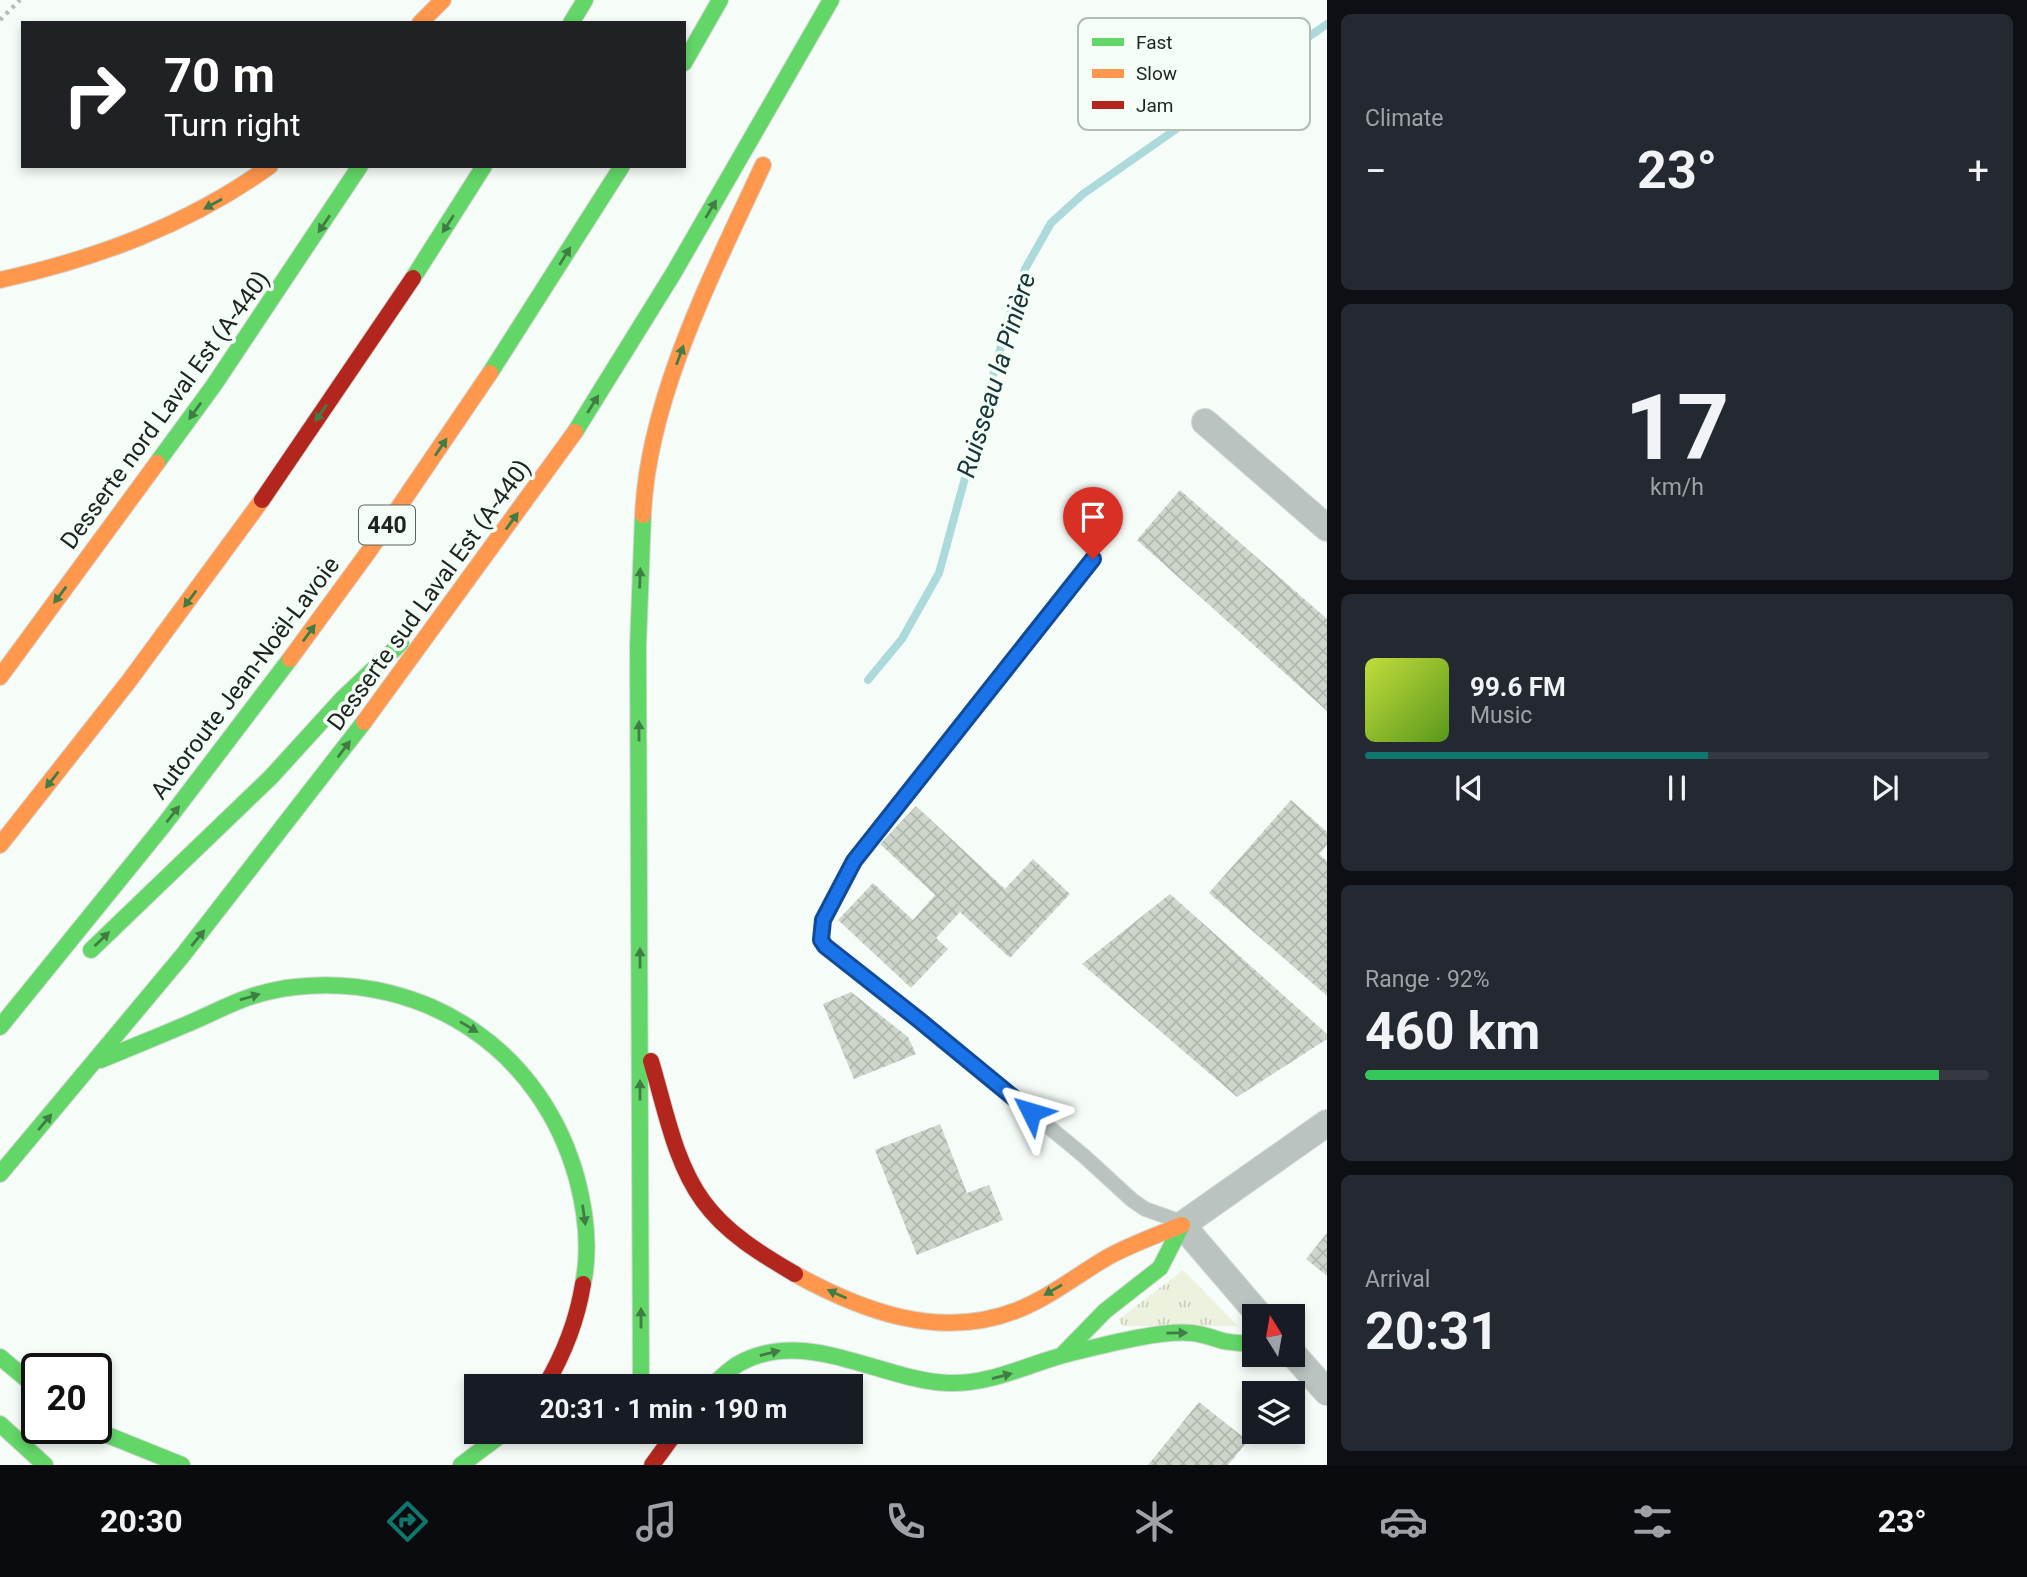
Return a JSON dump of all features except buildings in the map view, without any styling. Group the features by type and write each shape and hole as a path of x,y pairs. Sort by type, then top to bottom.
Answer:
{"highway":[{"path":"422,21 443,0"},
{"path":"572,21 585,0"},
{"path":"686,60 720,0"},
{"name":"Desserte sud Laval Est (A-440)","path":"0,1174 155,991 303,804 531,496 592,405 709,214 831,0"},
{"path":"800,86 839,0"},
{"path":"640,1374 638,646 644,497 657,425 678,359 771,147"},
{"path":"0,280 79,260 145,237 209,206 267,168"},
{"name":"Desserte nord Laval Est (A-440)","path":"0,677 214,385 359,168"},
{"path":"0,845 239,531 359,359 483,168"},
{"name":"Autoroute Jean-Noël-Lavoie","path":"0,1027 196,784 347,581 463,414 621,168"},
{"path":"80,960 271,776 343,698 471,576"},
{"path":"0,1037 60,979"},
{"path":"96,1062 188,1024 226,1004 269,992 311,986 356,988 405,999 449,1016 487,1039 531,1084 556,1123 572,1162 583,1206 587,1248 581,1299 564,1352 552,1374"},
{"path":"640,1027 685,1170 718,1219 750,1248 770,1261 885,1314 937,1323 968,1322 1000,1316 1031,1303 1112,1255 1182,1225"},
{"path":"1063,1354 1105,1311 1160,1268 1182,1225"},
{"path":"728,1374 748,1360 786,1350 825,1353 907,1377 948,1383 995,1378 1063,1354 1152,1336 1193,1333 1242,1343"},
{"path":"0,1357 21,1375"},
{"path":"0,1424 43,1463"},
{"path":"112,1437 182,1465"},
{"path":"101,1444 117,1458"},
{"path":"461,1465 489,1444"},
{"path":"645,1461 663,1444"}],"street":[{"path":"1205,422 1327,528"},
{"path":"1250,1304 1182,1225 1327,1123"},
{"path":"1305,1367 1327,1392"}],"lane":[{"path":"1093,559 854,861 823,920 821,940 1084,1156 1132,1200 1145,1209 1171,1217 1182,1225"}],"path":[{"path":"0,20 20,0"}],"green space":[{"path":"1182,1271 1238,1326 1122,1326 1119,1319"}],"waterway":[{"name":"Ruisseau la Pinière","path":"1310,36 1327,24"},
{"name":"Ruisseau la Pinière","path":"868,680 902,639 939,573 1009,317 1025,269 1051,223 1083,194 1175,130"}],"traffic: fast":[{"path":"572,21 585,0"},
{"path":"686,60 720,0"},
{"path":"575,432 673,274 831,0"},
{"path":"157,463 214,385 359,168"},
{"path":"413,278 483,168"},
{"path":"490,373 621,168"},
{"path":"641,1374 638,646 643,515"},
{"path":"91,950 271,777 343,698 401,643"},
{"path":"0,1027 163,826 290,659"},
{"path":"0,1174 183,955 364,722"},
{"path":"101,1060 238,1002 279,989 344,986 390,993 433,1008 472,1030 507,1058 537,1093 560,1133 577,1179 583,1205 587,1245 583,1284"},
{"path":"1063,1354 1105,1311 1160,1268 1182,1225"},
{"path":"725,1374 740,1363 765,1353 791,1351 844,1358 922,1380 964,1383 980,1381 1071,1353 1164,1334 1192,1333 1242,1343"},
{"path":"0,1357 21,1375"},
{"path":"0,1424 45,1465"},
{"path":"112,1437 182,1465"},
{"path":"461,1465 489,1444"}],"traffic: slow":[{"path":"422,21 443,0"},
{"path":"643,515 648,470 670,380 705,291 763,165"},
{"path":"0,280 72,261 141,237 207,206 267,168"},
{"path":"290,659 369,551 490,373"},
{"path":"364,722 575,432"},
{"path":"0,677 157,463"},
{"path":"0,845 129,681 262,500"},
{"path":"795,1274 874,1310 930,1322 958,1323 986,1319 1027,1306 1108,1257 1182,1225"}],"traffic: jam":[{"path":"262,500 413,278"},
{"path":"651,1061 677,1151 703,1201 733,1233 795,1274"},
{"path":"552,1374 569,1337 583,1284"},
{"path":"652,1465 667,1444"}],"route":[{"path":"1031,1112 825,946 820,932 823,920 854,861 1093,559"}]}
